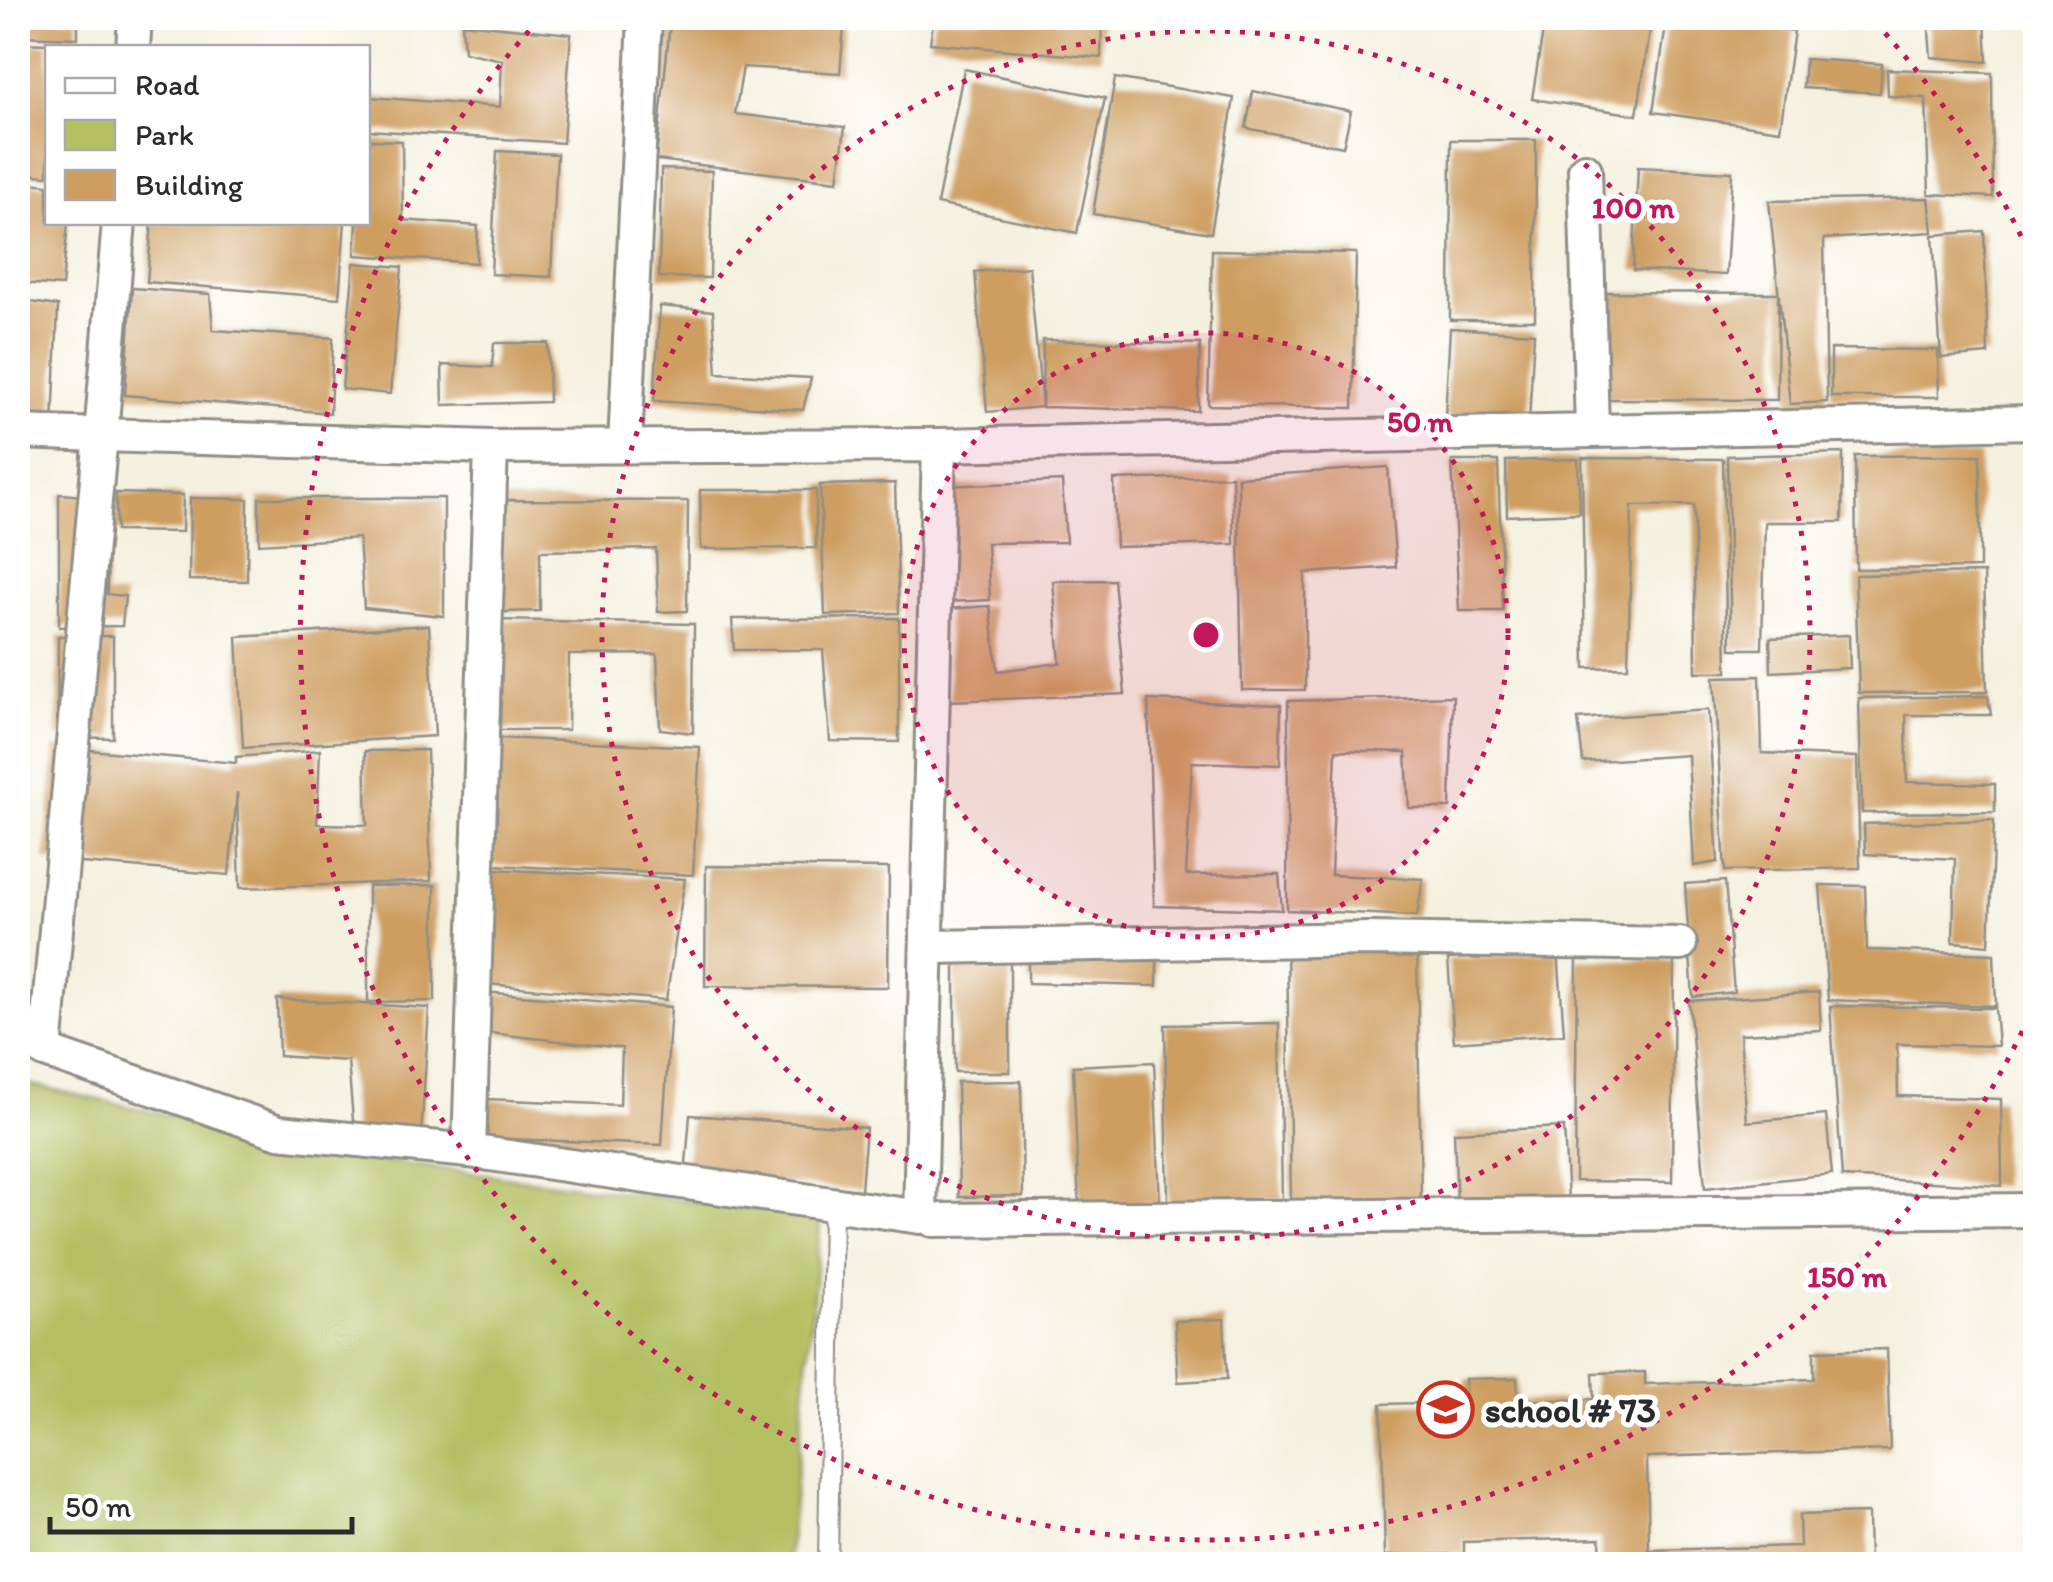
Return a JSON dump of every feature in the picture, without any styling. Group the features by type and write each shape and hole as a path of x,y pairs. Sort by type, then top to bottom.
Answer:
{"street":[{"path":"132,45 135,18"},
{"path":"625,446 645,18"},
{"path":"1586,170 1592,431"},
{"path":"118,225 45,1051 279,1132 469,1151 927,1218 2036,1210"},
{"path":"18,432 491,447 938,445 2036,422"},
{"path":"927,1218 938,445"},
{"path":"469,1151 491,447"},
{"path":"930,947 1368,938 1680,944"}],"lane":[{"path":"828,1564 833,1204"}],"green space":[{"path":"18,1082 367,1159 821,1218 788,1564 18,1564"}],"building":[{"path":"18,18 78,18 78,38 18,36"},
{"path":"934,18 1102,18 1101,58 930,43"},
{"path":"1545,18 1652,18 1637,115 1532,99"},
{"path":"1667,18 1700,18 1794,31 1780,130 1653,112"},
{"path":"1928,18 1985,18 1987,62 1931,57"},
{"path":"462,23 571,34 563,143 370,130 370,97 500,107 502,60 464,52"},
{"path":"670,23 844,26 840,73 743,67 735,114 845,127 838,181 656,160"},
{"path":"18,43 48,44 45,176 18,174"},
{"path":"1805,59 1882,64 1880,93 1803,88"},
{"path":"964,69 1105,98 1077,233 937,204"},
{"path":"1887,69 1992,73 1993,197 1929,194 1926,98 1888,96"},
{"path":"1115,78 1234,98 1211,233 1093,214"},
{"path":"1253,91 1351,111 1343,147 1246,128"},
{"path":"370,140 402,141 403,220 478,226 476,263 355,255 357,225 370,225"},
{"path":"1451,140 1536,140 1535,320 1450,320"},
{"path":"497,151 557,154 551,277 491,274"},
{"path":"1638,167 1732,172 1726,275 1633,270"},
{"path":"661,169 712,171 710,278 659,277"},
{"path":"30,183 45,185 45,225 68,225 62,286 22,283"},
{"path":"1929,198 1933,232 1824,239 1827,402 1790,404 1769,201"},
{"path":"152,225 345,225 339,298 147,282"},
{"path":"1984,231 1988,354 1941,358 1933,235"},
{"path":"1212,250 1356,253 1353,408 1208,405"},
{"path":"354,263 402,267 390,394 342,389"},
{"path":"1029,267 1042,406 1043,340 1200,344 1198,411 1042,407 987,412 975,272"},
{"path":"132,288 210,294 213,330 333,338 330,413 125,395"},
{"path":"1600,292 1778,293 1777,400 1599,399"},
{"path":"18,300 58,306 53,426 18,425"},
{"path":"660,306 713,311 717,373 811,378 803,410 654,401"},
{"path":"1450,328 1534,333 1529,422 1445,417"},
{"path":"494,343 548,343 549,402 443,405 442,365 492,367"},
{"path":"1831,349 1938,350 1939,397 1831,397"},
{"path":"1843,453 1842,522 1765,522 1762,649 1731,649 1727,456"},
{"path":"1980,455 1980,568 1856,569 1855,456"},
{"path":"1582,458 1723,459 1727,672 1696,672 1694,505 1632,506 1628,667 1585,668"},
{"path":"1578,459 1580,513 1507,516 1506,461"},
{"path":"1452,461 1498,461 1503,611 1459,611"},
{"path":"1388,467 1396,567 1305,573 1305,690 1242,690 1238,477"},
{"path":"1232,476 1234,544 1116,547 1114,480"},
{"path":"1062,481 1066,542 987,543 990,600 948,602 944,486"},
{"path":"895,483 899,613 825,615 820,485"},
{"path":"700,490 816,490 816,548 701,549"},
{"path":"116,493 183,495 182,532 116,531"},
{"path":"59,494 108,498 107,594 125,596 122,626 59,627"},
{"path":"190,498 248,499 247,581 189,580"},
{"path":"259,498 444,498 444,616 364,608 359,538 259,544"},
{"path":"501,500 688,501 687,611 658,612 656,549 540,551 540,611 500,612"},
{"path":"1984,573 1987,692 1859,693 1855,575"},
{"path":"1114,580 1125,694 950,701 947,609 990,606 998,671 1060,663 1053,581"},
{"path":"899,618 899,742 830,741 823,650 734,650 732,619"},
{"path":"491,620 694,624 693,733 660,729 657,654 569,655 568,730 493,730"},
{"path":"429,625 435,736 243,748 237,637"},
{"path":"1849,635 1850,668 1771,672 1770,638"},
{"path":"58,636 113,636 113,738 57,737"},
{"path":"1760,676 1762,753 1857,757 1860,868 1725,871 1714,677"},
{"path":"1453,696 1450,808 1409,808 1406,752 1336,750 1331,875 1423,879 1417,916 1287,910 1288,701"},
{"path":"1988,696 1991,715 1906,715 1907,782 1995,784 1995,812 1862,813 1859,698"},
{"path":"1148,700 1281,705 1280,765 1192,762 1186,875 1279,874 1282,910 1154,906"},
{"path":"1708,710 1718,862 1694,866 1688,755 1583,762 1578,719"},
{"path":"499,738 700,747 693,875 493,865"},
{"path":"55,747 236,763 236,757 320,750 317,824 367,825 365,751 427,750 431,881 240,888 237,792 229,875 45,860"},
{"path":"1994,820 1989,945 1953,942 1955,859 1865,854 1864,824"},
{"path":"706,866 889,868 888,987 705,986"},
{"path":"492,869 685,879 666,1000 487,984"},
{"path":"1725,881 1734,992 1693,997 1685,884"},
{"path":"435,885 435,1001 368,1002 368,886"},
{"path":"1820,885 1865,886 1867,950 1994,954 1996,1006 1828,1000"},
{"path":"1417,945 1421,1202 1291,1204 1287,947"},
{"path":"1558,951 1564,1034 1454,1042 1448,959"},
{"path":"1028,954 1157,957 1157,986 1028,983"},
{"path":"955,955 1010,955 1010,1072 955,1072"},
{"path":"1577,959 1674,960 1672,1182 1575,1181"},
{"path":"482,992 671,1007 662,1145 484,1138 488,1099 620,1105 622,1048 480,1032"},
{"path":"1819,992 1821,1030 1740,1034 1747,1122 1826,1115 1832,1174 1705,1188 1689,1001"},
{"path":"277,999 429,1008 421,1139 354,1132 348,1061 279,1056"},
{"path":"1830,1006 1995,1008 1998,1046 1897,1044 1898,1096 2001,1099 2002,1186 1842,1177"},
{"path":"1279,1023 1282,1201 1168,1202 1165,1025"},
{"path":"1154,1062 1160,1203 1079,1207 1073,1066"},
{"path":"1021,1081 1023,1196 959,1197 957,1082"},
{"path":"690,1115 866,1128 861,1190 685,1176"},
{"path":"1564,1127 1568,1201 1457,1205 1454,1132"},
{"path":"1224,1319 1227,1379 1178,1382 1175,1321"},
{"path":"1887,1349 1890,1450 1647,1457 1649,1550 1800,1546 1799,1515 1868,1513 1869,1564 1601,1564 1600,1538 1464,1542 1464,1554 1385,1556 1381,1404 1465,1402 1465,1379 1517,1378 1518,1401 1594,1399 1593,1373 1645,1372 1645,1384 1814,1379 1814,1351"}],"place":[{"name":"school # 73","path":"1446,1410"}]}
